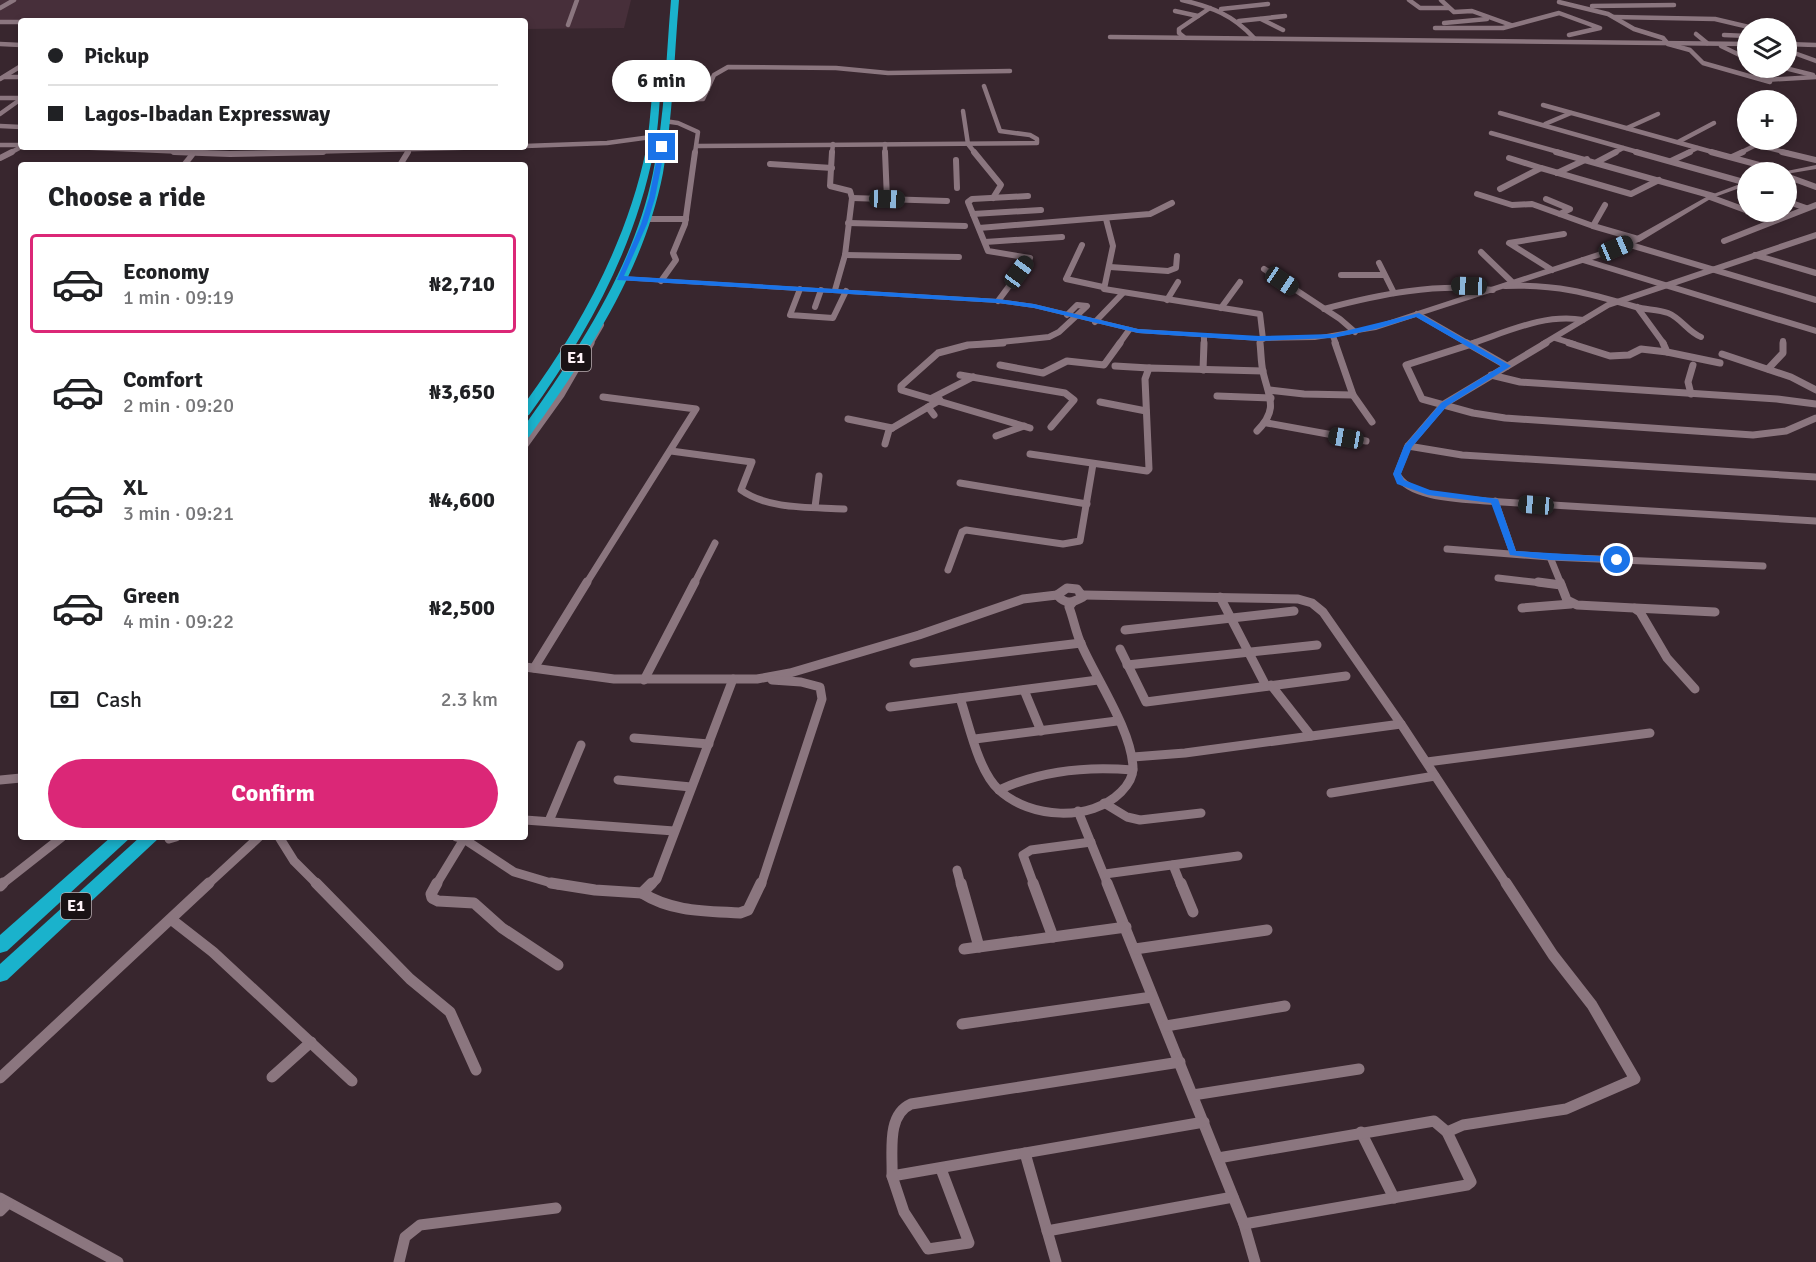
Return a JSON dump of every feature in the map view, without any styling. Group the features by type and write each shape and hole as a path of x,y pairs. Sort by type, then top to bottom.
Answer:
{"highway":[{"path":"663,23 666,0"},
{"name":"E1","path":"528,429 594,329 621,278 645,219 652,198 662,147 675,0"},
{"name":"E1","path":"528,407 580,328 606,281 630,224 651,142 659,68"},
{"name":"E1","path":"0,946 119,840"},
{"name":"E1","path":"0,975 163,840"}],"street":[{"path":"0,8 14,0"},
{"path":"568,25 577,0"},
{"path":"1182,0 1218,10 1239,21 1254,38"},
{"path":"1190,2 1202,0"},
{"path":"1218,10 1268,4 1258,0"},
{"path":"1409,0 1420,8 1449,8"},
{"path":"1441,0 1454,12 1472,11 1514,26"},
{"path":"1569,35 1600,27 1559,13 1552,7 1559,1 1614,17 1634,29 1690,50 1706,63 1740,75 1767,81 1816,77"},
{"path":"1576,6 1674,5"},
{"path":"1184,37 1179,33 1179,29 1210,8"},
{"path":"1175,11 1198,16"},
{"path":"1482,15 1493,11"},
{"path":"1491,18 1435,26 1495,29 1559,13"},
{"path":"1239,21 1285,16"},
{"path":"1652,16 1665,21"},
{"path":"1614,17 1719,19 1737,24"},
{"path":"1261,19 1283,30"},
{"path":"0,22 18,22"},
{"path":"1696,33 1707,43"},
{"path":"1724,35 1737,36"},
{"path":"1110,37 1737,44"},
{"path":"0,44 18,45"},
{"path":"0,50 8,44"},
{"path":"1714,44 1737,53"},
{"path":"1797,44 1816,45"},
{"path":"1797,54 1816,61"},
{"path":"666,100 703,99 716,72 720,68 728,67 836,68 888,73 1010,70"},
{"path":"2,78 18,68"},
{"path":"1797,71 1816,77"},
{"path":"2,78 18,77"},
{"path":"698,146 1035,144 1038,142 1030,135 1000,131 984,86"},
{"path":"667,90 708,89"},
{"path":"0,98 18,99"},
{"path":"0,114 18,101"},
{"path":"1544,105 1748,162"},
{"path":"8,108 18,109"},
{"path":"963,111 968,144 1001,185 993,198"},
{"path":"1500,113 1545,124 1737,183"},
{"path":"1545,124 1571,113"},
{"path":"1627,128 1658,114"},
{"path":"661,281 668,275 676,260 673,253 686,219 692,163 698,146 698,132 678,123 664,121"},
{"path":"1678,142 1714,123"},
{"path":"0,126 18,127"},
{"path":"1491,133 1659,180 1737,207"},
{"path":"528,146 651,142"},
{"path":"834,144 831,188 850,191 852,198 845,255 835,290"},
{"path":"885,144 887,199"},
{"path":"0,145 18,146"},
{"path":"0,158 18,148"},
{"path":"1597,162 1623,148"},
{"path":"1671,162 1697,148"},
{"path":"140,150 230,154 409,150"},
{"path":"402,162 409,150"},
{"path":"1732,157 1746,150"},
{"path":"1776,150 1816,160"},
{"path":"186,162 192,155"},
{"path":"1509,158 1630,194 1659,180"},
{"path":"1557,173 1587,159"},
{"path":"956,160 957,188"},
{"path":"770,164 832,168"},
{"path":"1797,171 1816,167"},
{"path":"1500,189 1541,168"},
{"path":"1797,179 1816,187"},
{"path":"528,441 582,362 600,330 602,319 621,278 998,301 1129,330 1262,339 1333,336 1416,314 1583,260 1638,239 1711,197 1737,188"},
{"path":"1477,194 1512,206 1532,204 1638,239"},
{"path":"998,301 1030,258 1024,254 992,254 988,251 969,200 1028,196"},
{"path":"852,198 947,201"},
{"path":"1546,199 1570,209 1560,214"},
{"path":"979,228 1150,214 1172,203"},
{"path":"1593,226 1605,205"},
{"path":"1797,205 1806,208"},
{"path":"1797,212 1816,205"},
{"path":"973,214 1041,210"},
{"path":"645,219 686,219"},
{"path":"1103,286 1110,267 1113,246 1106,219"},
{"path":"1724,241 1771,222"},
{"path":"848,223 965,226"},
{"path":"1552,270 1509,243 1564,234"},
{"path":"1816,235 1618,300 1444,404 1408,446 1397,474 1400,482 1428,492 1494,501 1662,515 1816,521"},
{"path":"985,242 1062,237"},
{"path":"1802,239 1816,244"},
{"path":"1627,243 1816,300"},
{"path":"1082,245 1066,279 1103,286 1109,292 1260,314 1263,371 1273,405 1267,423 1257,431"},
{"path":"1481,252 1509,285 1565,288 1655,310 1673,315 1688,332 1701,337"},
{"path":"845,255 959,257"},
{"path":"1755,255 1816,273"},
{"path":"1110,267 1168,270 1176,268 1178,256"},
{"path":"1583,260 1816,331"},
{"path":"1379,263 1394,293"},
{"path":"1264,269 1355,332"},
{"path":"1341,275 1384,275"},
{"path":"1522,280 1532,285"},
{"path":"1167,300 1178,282"},
{"path":"1221,308 1240,282"},
{"path":"1324,309 1349,301 1453,286 1493,290"},
{"path":"800,289 790,315 833,318 846,291"},
{"path":"815,307 821,290"},
{"path":"1095,322 1123,293"},
{"path":"1028,427 940,400 905,392 900,386 938,352 968,345 1049,337 1087,306 1077,305 1067,315"},
{"path":"1637,307 1661,338 1667,352"},
{"path":"1416,314 1507,366"},
{"path":"1583,320 1567,317 1551,318 1406,365 1422,399 1473,413 1505,418 1753,435 1782,432 1816,418"},
{"path":"1000,365 1043,373 1067,361 1104,365 1129,330"},
{"path":"1203,370 1204,336"},
{"path":"1333,336 1353,395 1372,422"},
{"path":"1555,338 1610,356 1629,355 1641,349 1720,363"},
{"path":"1768,369 1784,353 1783,341"},
{"path":"1722,354 1768,369 1816,390"},
{"path":"1691,394 1688,382 1693,365"},
{"path":"1115,366 1263,371"},
{"path":"1030,454 1141,471 1149,469 1145,379 1149,368"},
{"path":"960,375 1072,396 1074,400 1071,405 1051,427"},
{"path":"1491,375 1528,383 1777,399 1816,404"},
{"path":"932,398 973,377"},
{"path":"1218,396 1353,395"},
{"path":"463,840 514,872 541,881 594,890 642,893 651,900 669,907 740,913 748,910 758,893 822,699 820,687 801,682 757,679 644,680 529,667 671,451 696,409 603,397"},
{"path":"885,444 886,434 892,428 940,400"},
{"path":"1100,402 1146,411"},
{"path":"928,407 934,415"},
{"path":"848,419 892,428"},
{"path":"1267,423 1366,441"},
{"path":"996,436 1028,427"},
{"path":"1408,446 1462,455 1816,477"},
{"path":"671,451 752,462 741,487 744,493 784,504 844,509"},
{"path":"948,570 962,532 966,530 1063,544 1080,541 1093,464"},
{"path":"815,507 819,476"},
{"path":"960,483 1087,504"},
{"path":"1494,501 1513,553"},
{"path":"644,680 715,543"},
{"path":"1447,549 1550,557 1763,566"},
{"path":"1550,557 1567,600 1571,604"},
{"path":"1498,578 1561,585"},
{"path":"757,679 790,673 919,635 1014,601 1057,595 1062,589 1072,588 1083,595 1298,599 1312,603 1323,612 1401,723 1553,955 1592,1005 1635,1078 1566,1109 1463,1125 1448,1131"},
{"path":"1057,595 1062,601 1072,603 1082,600 1083,595"},
{"path":"1220,597 1247,652 1268,686 1311,736"},
{"path":"960,698 990,778 999,790 1017,802 1048,811 1078,811 1104,804 1123,790 1131,781 1133,758 1081,643 1069,607 1072,603"},
{"path":"1522,608 1571,604 1715,612"},
{"path":"1635,608 1640,612 1667,658 1695,689"},
{"path":"1125,630 1294,611"},
{"path":"914,663 1081,643"},
{"path":"1127,665 1317,645"},
{"path":"1120,649 1146,702 1346,676"},
{"path":"642,893 657,879 733,679"},
{"path":"890,706 1098,680"},
{"path":"1024,690 1041,731"},
{"path":"975,739 1117,721"},
{"path":"1133,758 1401,723"},
{"path":"1426,762 1650,734"},
{"path":"634,738 709,744"},
{"path":"549,821 581,745"},
{"path":"999,790 1028,778 1106,768 1133,770"},
{"path":"1331,793 1435,776"},
{"path":"0,780 18,778"},
{"path":"618,780 692,787"},
{"path":"1104,804 1127,817 1140,820 1201,813"},
{"path":"1078,811 1204,1122 1244,1224 1255,1262"},
{"path":"528,820 674,831"},
{"path":"0,886 58,840"},
{"path":"0,1078 256,840"},
{"path":"282,840 294,861 410,979 450,1011 476,1070"},
{"path":"459,840 431,894 432,898 438,901 474,903 502,928 558,965"},
{"path":"1053,937 1023,855 1031,850 1091,842"},
{"path":"1105,874 1238,856"},
{"path":"1173,865 1193,912"},
{"path":"957,870 979,947"},
{"path":"171,920 213,952 352,1081"},
{"path":"964,949 1126,927"},
{"path":"1135,949 1267,930"},
{"path":"962,1024 1152,997"},
{"path":"1166,1026 1285,1006"},
{"path":"272,1077 311,1042"},
{"path":"941,1169 969,1243 928,1249 904,1212 892,1176 895,1118 904,1107 911,1104 1180,1062"},
{"path":"1193,1095 1359,1069"},
{"path":"1218,1158 1426,1121 1441,1125 1448,1131 1471,1182 1467,1185 1244,1224"},
{"path":"892,1176 1204,1122"},
{"path":"1361,1132 1394,1198"},
{"path":"1025,1153 1056,1262"},
{"path":"1047,1231 1233,1197"},
{"path":"3,1204 118,1262"},
{"path":"399,1262 405,1237 420,1225 556,1208"}],"shaded area":[{"path":"0,0 631,0 624,28 528,29 528,18 18,18 18,23 0,23"}],"route":[{"path":"662,147 652,198 644,224 620,278 998,301 1034,306 1138,331 1260,339 1333,336 1373,328 1416,314 1507,366 1467,388 1444,404 1408,446 1397,474 1400,482 1428,492 1494,501 1513,553 1617,560"}]}
